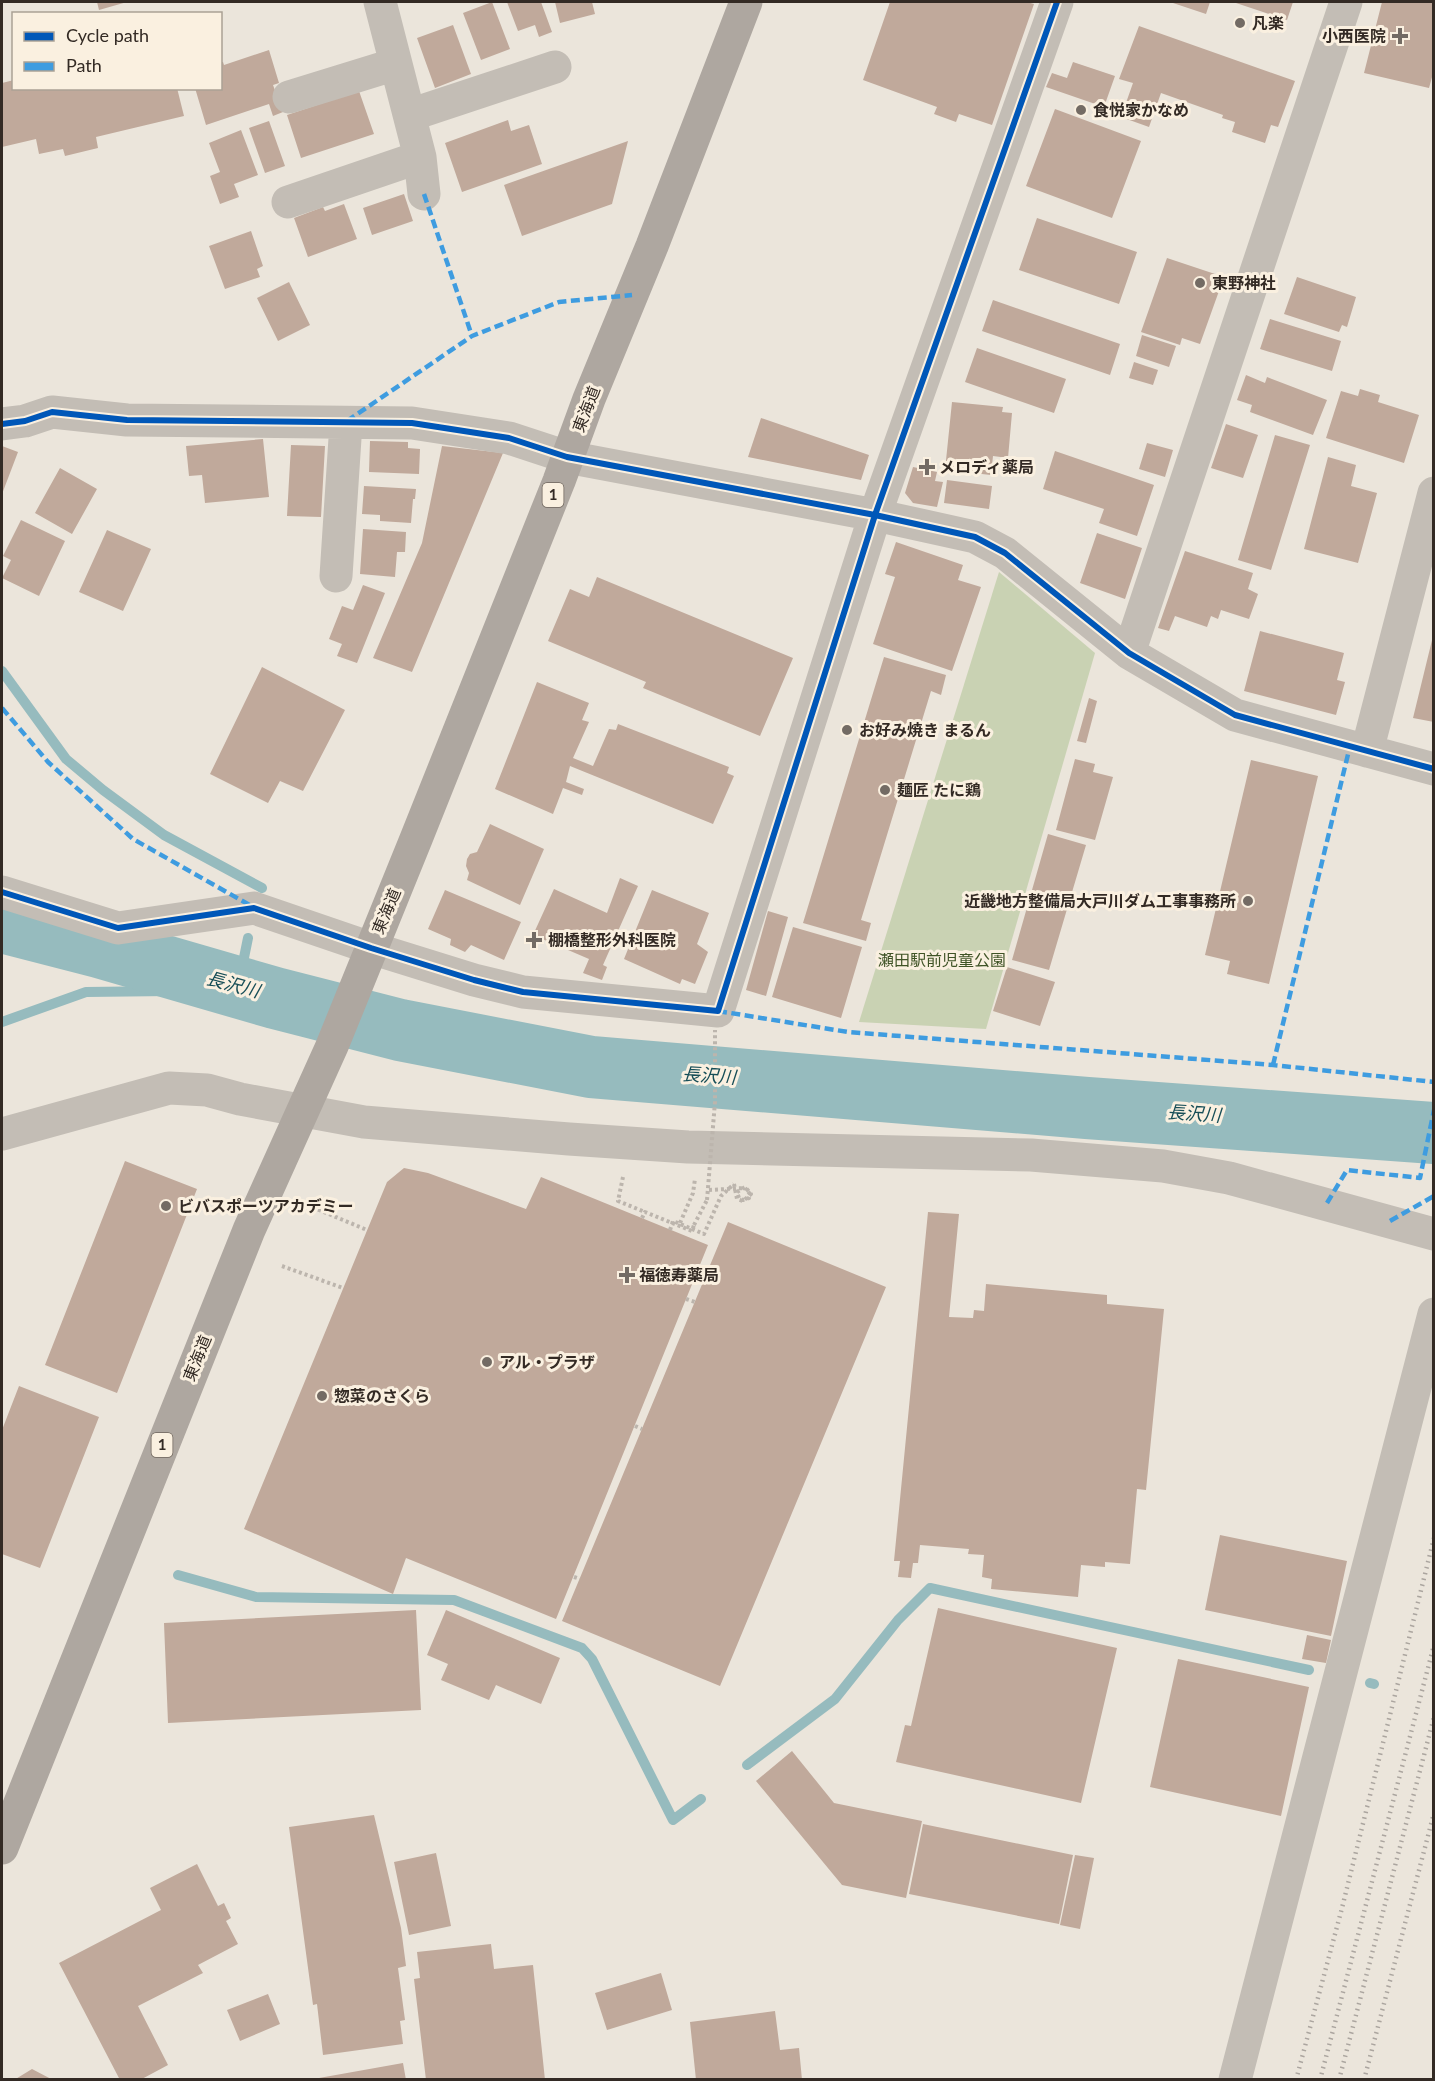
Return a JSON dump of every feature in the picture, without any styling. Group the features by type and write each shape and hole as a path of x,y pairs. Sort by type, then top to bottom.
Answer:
{"highway":[{"name":"東海道","path":"2,1848 244,1240 332,1046 416,839 746,2"}],"street":[{"path":"380,2 420,156 424,194"},
{"path":"2,892 118,928 254,908 371,948 474,980 523,992 718,1011 875,515 1057,2"},
{"path":"1129,653 1346,2"},
{"path":"289,97 396,64"},
{"path":"410,115 555,67"},
{"path":"288,202 420,156"},
{"path":"2,424 25,421 52,412 127,420 412,423 509,438 567,457 875,515 975,537 1005,553 1129,653 1235,715 1434,769"},
{"path":"336,576 346,423"},
{"path":"1367,751 1434,493"},
{"path":"2,1134 169,1088 207,1090 303,1111 389,1125 628,1144 1031,1155 1163,1166 1229,1178 1434,1234"},
{"path":"1235,2079 1434,1314"}],"path":[{"path":"624,1174 618,1202 692,1231 707,1200 709,1190 716,1102 715,1030"},
{"path":"680,1223 693,1193 696,1176"},
{"path":"670,1230 674,1221 704,1234 721,1196 734,1184"},
{"path":"709,1190 736,1189 745,1188 750,1194 743,1200 737,1192 740,1188 745,1187 751,1194 743,1201 737,1199 734,1190"},
{"path":"307,1205 367,1230"},
{"path":"642,1218 645,1212"},
{"path":"282,1266 343,1288"},
{"path":"686,1299 695,1302"},
{"path":"635,1426 642,1430"},
{"path":"573,1576 580,1579"}],"green space":[{"name":"瀬田駅前児童公園","path":"999,572 1095,653 986,1029 859,1022"}],"building":[{"path":"97,2 127,2 99,10"},
{"path":"492,2 510,49 481,60 463,13"},
{"path":"507,2 541,2 552,32 539,37 535,25 518,31"},
{"path":"555,2 592,2 595,14 560,23"},
{"path":"890,2 1027,2 1034,4 992,125 959,114 956,122 934,114 937,107 863,80"},
{"path":"1170,2 1210,2 1206,14"},
{"path":"1233,2 1293,2 1287,20"},
{"path":"1382,2 1434,2 1434,70 1429,88 1364,73"},
{"path":"453,25 471,74 435,88 417,38"},
{"path":"1139,26 1295,81 1278,127 1271,125 1265,143 1232,132 1235,122 1222,118 1223,115 1161,93 1149,127 1121,117 1133,83 1119,79"},
{"path":"269,50 279,83 273,85 283,112 273,116 269,104 206,125 196,90 222,90 222,62 224,65"},
{"path":"1073,62 1115,76 1104,107 1046,87 1052,73 1067,78"},
{"path":"12,80 12,90 178,90 184,116 96,137 98,148 65,156 63,149 39,154 36,139 2,147 2,83"},
{"path":"359,91 374,134 301,158 287,115"},
{"path":"1055,109 1141,141 1112,218 1026,186"},
{"path":"508,120 511,131 529,125 542,164 462,192 445,143"},
{"path":"269,121 285,166 265,173 249,128"},
{"path":"241,130 258,175 234,184 239,197 220,204 210,176 220,172 209,143"},
{"path":"628,141 612,204 522,236 504,185"},
{"path":"404,194 413,221 372,235 363,208"},
{"path":"344,204 357,239 308,257 294,218 323,207 325,211"},
{"path":"1037,218 1137,252 1119,304 1019,270"},
{"path":"251,231 263,266 257,269 260,277 225,289 209,246"},
{"path":"1167,258 1224,277 1200,344 1182,338 1180,345 1141,332"},
{"path":"1297,277 1356,297 1347,327 1342,325 1339,332 1284,314"},
{"path":"289,282 310,325 278,341 257,298"},
{"path":"993,300 1120,344 1110,375 982,331"},
{"path":"1270,319 1341,341 1332,371 1260,349"},
{"path":"1142,335 1176,346 1169,367 1136,356"},
{"path":"977,348 1066,379 1054,413 965,382"},
{"path":"1134,362 1158,370 1153,385 1129,378"},
{"path":"1246,375 1265,383 1267,377 1327,400 1313,435 1250,412 1252,405 1237,400"},
{"path":"1360,389 1380,395 1378,402 1419,415 1404,463 1326,438 1341,391 1358,396"},
{"path":"952,402 1003,407 1002,412 1012,413 1008,458 993,456 991,475 945,470"},
{"path":"761,418 869,455 861,480 748,457"},
{"path":"1226,424 1258,435 1243,478 1211,468"},
{"path":"1275,435 1310,445 1271,570 1238,560"},
{"path":"263,439 269,497 205,503 202,475 189,476 186,446"},
{"path":"370,441 408,442 408,448 420,449 419,474 369,472"},
{"path":"1147,443 1173,450 1165,477 1139,469"},
{"path":"291,445 325,446 321,517 287,516"},
{"path":"2,446 18,452 2,494"},
{"path":"442,446 503,453 412,672 373,658 422,543"},
{"path":"1055,451 1154,485 1137,536 1099,523 1104,509 1043,489"},
{"path":"1328,457 1356,465 1351,486 1377,493 1358,563 1304,549"},
{"path":"913,467 937,472 935,481 943,482 937,507 913,503 905,493"},
{"path":"60,468 97,489 72,534 35,513"},
{"path":"947,480 992,486 989,509 944,503"},
{"path":"364,486 416,489 411,523 380,521 380,515 362,514"},
{"path":"21,520 65,541 39,596 2,578 11,560 3,556"},
{"path":"363,529 406,532 405,552 397,552 395,577 360,574"},
{"path":"107,530 151,549 123,611 79,592"},
{"path":"1097,533 1142,548 1125,599 1080,583"},
{"path":"896,542 963,565 958,580 981,587 952,671 873,644 895,577 885,574"},
{"path":"1185,551 1253,573 1248,589 1258,594 1249,619 1221,610 1218,619 1211,616 1207,627 1175,616 1169,631 1158,628"},
{"path":"597,577 793,658 760,736 643,688 646,682 548,641 570,589 589,597"},
{"path":"363,585 385,593 357,663 337,656 342,644 329,639 342,606 353,610"},
{"path":"1260,631 1344,653 1337,680 1345,682 1336,715 1244,691"},
{"path":"1434,636 1434,722 1413,718"},
{"path":"884,657 946,675 941,695 931,691 861,920 871,923 866,941 803,923"},
{"path":"262,667 345,710 303,791 280,781 268,803 210,774"},
{"path":"537,682 589,703 582,720 589,722 573,758 593,766 609,729 616,730 618,724 729,767 727,773 734,776 713,824 570,766 566,782 584,789 582,795 563,788 553,814 495,789"},
{"path":"1089,698 1097,701 1086,743 1077,741"},
{"path":"1075,759 1095,764 1093,772 1113,777 1095,840 1056,830"},
{"path":"1251,760 1318,776 1269,984 1227,974 1230,961 1205,955"},
{"path":"490,824 544,849 520,905 467,880 469,873 466,866 467,859 470,854 477,852"},
{"path":"1048,834 1086,845 1049,970 1012,960"},
{"path":"620,878 638,886 603,965 607,967 602,980 583,973 589,959 533,935 554,889 607,913"},
{"path":"445,890 521,922 504,960 471,945 465,952 450,945 451,939 428,929"},
{"path":"652,890 709,913 697,944 708,952 695,984 682,979 680,984 624,959"},
{"path":"768,911 788,917 766,996 746,990"},
{"path":"793,927 862,947 841,1018 772,997"},
{"path":"1007,967 1055,982 1040,1026 993,1011"},
{"path":"125,1161 197,1189 117,1393 45,1365"},
{"name":"アル・プラザ","path":"404,1168 428,1173 526,1209 541,1177 708,1245 556,1619 406,1558 393,1594 244,1529 387,1182"},
{"path":"928,1212 959,1214 949,1317 973,1318 974,1310 984,1311 986,1284 1107,1295 1107,1304 1164,1309 1146,1490 1137,1489 1130,1564 1105,1562 1105,1567 1081,1565 1078,1597 991,1589 992,1579 982,1577 984,1555 968,1554 969,1549 920,1545 918,1563 913,1563 911,1578 898,1577 900,1561 894,1561"},
{"path":"728,1222 886,1287 720,1686 562,1621"},
{"path":"19,1386 99,1417 40,1568 2,1554 2,1430"},
{"path":"1220,1535 1347,1561 1331,1636 1205,1610"},
{"path":"938,1608 1117,1648 1081,1803 896,1762 905,1725 911,1726"},
{"path":"416,1610 421,1710 168,1723 164,1623"},
{"path":"446,1610 560,1658 541,1704 496,1685 489,1700 441,1680 448,1664 427,1655"},
{"path":"1307,1635 1331,1640 1326,1663 1302,1659"},
{"path":"1178,1659 1309,1687 1281,1816 1150,1787"},
{"path":"792,1751 834,1803 922,1821 906,1898 842,1885 756,1781"},
{"path":"374,1815 401,1928 406,1966 398,1968 405,2020 400,2021 403,2044 323,2055 317,2004 313,2005 289,1827"},
{"path":"923,1824 1073,1855 1059,1924 909,1894"},
{"path":"436,1853 451,1926 409,1935 394,1862"},
{"path":"1075,1855 1094,1858 1080,1929 1060,1925"},
{"path":"197,1864 218,1906 224,1903 231,1918 226,1921 238,1944 198,1965 203,1973 138,2006 168,2065 140,2080 120,2080 59,1963 161,1910 150,1888"},
{"path":"491,1944 494,1969 533,1965 545,2080 426,2080 414,1979 420,1978 417,1952"},
{"path":"661,1973 672,2010 607,2030 595,1993"},
{"path":"268,1994 280,2024 240,2041 227,2010"},
{"path":"775,2011 780,2050 799,2048 802,2080 696,2080 690,2022"},
{"path":"403,2063 406,2080 319,2080 319,2078"},
{"path":"32,2069 53,2080 14,2080"}],"waterway":[{"path":"2,671 66,759 103,790 164,835 262,888"},
{"name":"長沢川","path":"2,922 99,947 275,998 400,1030 591,1067 1087,1108 1434,1133"},
{"path":"238,987 248,938"},
{"path":"2,1022 86,992 170,991 227,983"},
{"path":"178,1575 256,1597 454,1600 582,1648 592,1659 673,1820 701,1799"},
{"path":"747,1765 835,1699 898,1620 930,1588 1309,1670"},
{"path":"1370,1683 1374,1684"}],"railway":[{"path":"1296,2080 1342,1908 1434,1538"},
{"path":"1320,2080 1434,1645"},
{"path":"1339,2080 1434,1717"},
{"path":"1364,2080 1434,1813"}],"marked path":[{"path":"424,194 472,336"},
{"path":"347,421 472,336 559,302 632,295"},
{"path":"2,708 48,762 133,839 253,907"},
{"path":"1273,1065 1350,746"},
{"path":"718,1011 848,1032 1273,1065 1434,1082"},
{"path":"1327,1203 1347,1170 1420,1178 1434,1110"},
{"path":"1390,1221 1434,1196"}],"cycle path":[{"path":"2,892 118,928 254,908 371,948 474,980 523,992 718,1011 875,515 1057,2"},
{"path":"2,424 25,421 52,412 127,420 412,423 509,438 567,457 875,515 975,537 1005,553 1129,653 1235,715 1434,769"}],"place":[{"name":"凡楽","path":"1240,23"},
{"name":"小西医院","path":"1400,36"},
{"name":"食悦家かなめ","path":"1081,110"},
{"name":"東野神社","path":"1200,283"},
{"name":"メロディ薬局","path":"927,467"},
{"name":"お好み焼き まるん","path":"847,730"},
{"name":"麺匠 たに鶏","path":"885,790"},
{"name":"近畿地方整備局大戸川ダム工事事務所","path":"1248,901"},
{"name":"棚橋整形外科医院","path":"534,940"},
{"name":"ビバスポーツアカデミー","path":"166,1206"},
{"name":"福徳寿薬局","path":"627,1275"},
{"name":"アル・プラザ","path":"487,1362"},
{"name":"惣菜のさくら","path":"322,1396"}]}
